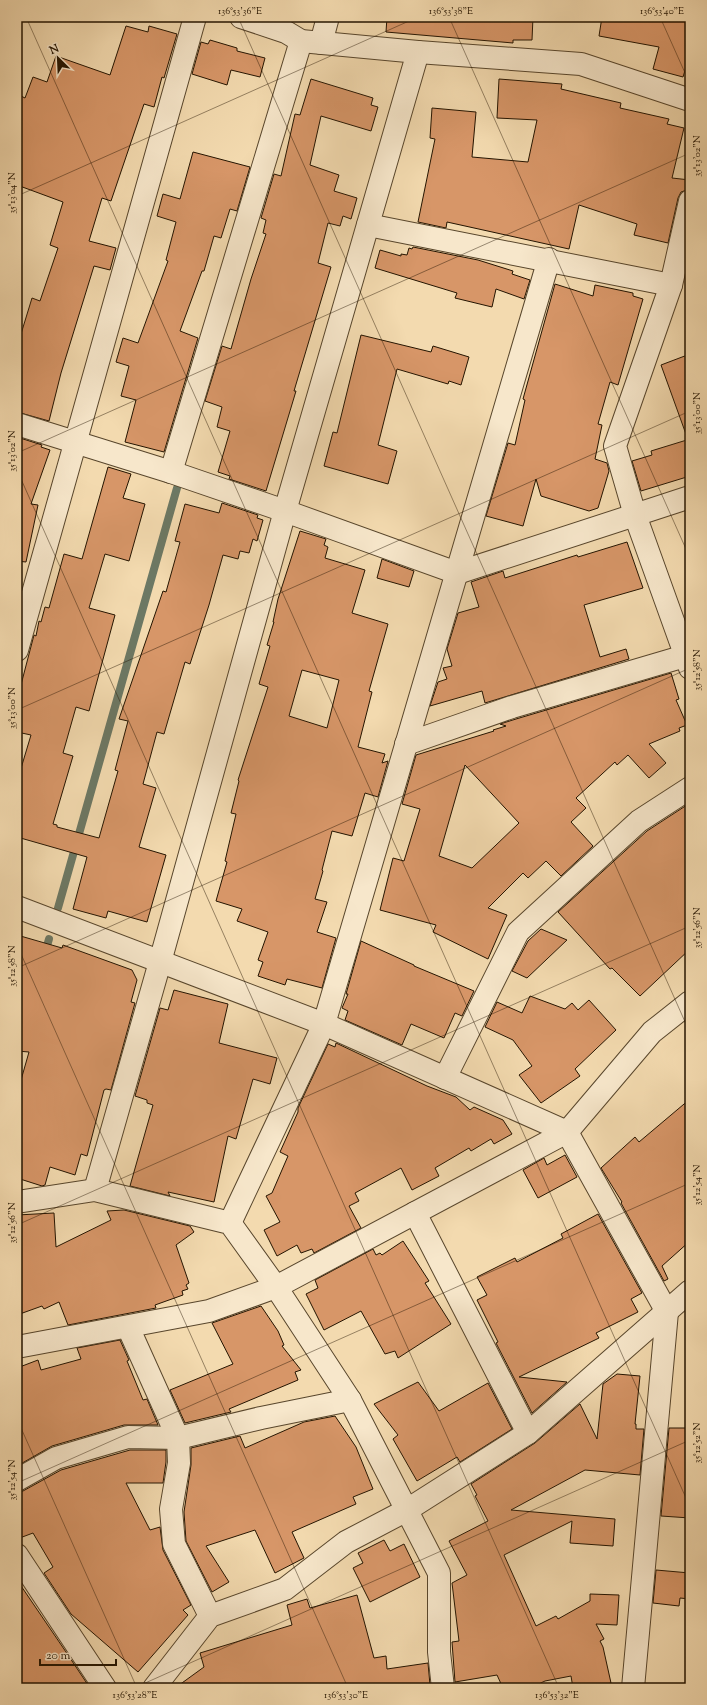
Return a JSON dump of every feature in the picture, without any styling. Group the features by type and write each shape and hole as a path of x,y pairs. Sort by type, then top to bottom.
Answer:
{"street":[{"path":"17,650 195,17"},
{"path":"241,17 299,33 418,52 581,64 690,100"},
{"path":"172,472 299,33 328,17"},
{"path":"95,1190 285,511 418,52"},
{"path":"406,744 512,707 688,662 635,515 614,446 671,285 690,201"},
{"path":"368,225 671,285"},
{"path":"230,1223 324,1024 549,260"},
{"path":"17,424 172,472 457,573 690,497"},
{"path":"445,1078 518,932 639,821 690,788"},
{"path":"17,908 324,1024 567,1132 667,1312 633,1688"},
{"path":"17,1347 209,1311 276,1286 567,1132 652,1032 690,1002"},
{"path":"17,1202 95,1190 230,1223 276,1286 350,1400 439,1572 439,1652 443,1688"},
{"path":"414,1213 528,1433"},
{"path":"154,1688 210,1616 285,1589 346,1542 407,1510 528,1433 690,1291"},
{"path":"128,1327 178,1438 179,1463 171,1510 174,1544 210,1616"},
{"path":"17,1480 56,1458 128,1437 178,1438 261,1418 350,1400"},
{"path":"17,1555 105,1688"}],"building":[{"path":"387,17 533,17 532,40 513,40 513,43 386,32"},
{"path":"602,17 690,17 690,54 683,77 653,69 659,47 599,36"},
{"path":"126,26 148,32 149,26 177,34 164,78 162,77 154,107 144,104 111,201 102,198 89,241 116,248 110,270 94,266 61,373 49,421 17,412 17,347 32,298 40,301 58,248 50,245 63,202 17,185 17,107 21,96 25,98 33,77 47,82 56,56 110,75"},
{"path":"210,40 237,48 237,51 265,58 260,77 231,70 227,85 192,74 201,42 208,44"},
{"path":"311,79 373,98 371,105 378,107 371,131 321,116 310,165 339,175 334,191 357,198 351,219 343,216 340,226 328,223 318,263 331,267 266,491 229,479 230,476 218,472 230,431 217,427 222,407 205,401 222,346 231,349 251,279 266,234 263,233 266,220 261,218 274,174 281,176 295,114 300,115"},
{"path":"499,79 562,84 561,89 621,103 620,108 669,119 667,124 684,128 672,178 690,180 690,189 681,192 678,198 668,243 634,235 637,224 579,205 569,249 447,222 446,228 418,222 435,139 430,138 432,108 476,112 472,157 528,162 537,120 497,118"},
{"path":"193,152 250,167 237,211 230,209 221,238 214,236 204,271 202,271 180,331 198,338 164,452 125,442 136,400 121,396 129,366 116,362 123,338 138,343 168,261 166,260 176,222 157,216 163,194 180,199"},
{"path":"413,247 478,260 513,271 512,274 530,280 524,299 496,289 492,307 455,298 457,293 375,268 380,250 401,256 401,254 407,255 409,248 412,249"},
{"path":"555,284 593,296 595,285 633,293 633,296 643,299 618,385 610,382 598,424 602,425 595,459 607,463 609,471 598,508 589,511 541,496 536,479 523,526 486,516 508,443 515,445 525,400 523,399"},
{"path":"361,335 431,352 433,346 469,357 461,385 449,381 448,384 397,369 378,445 397,451 388,484 324,466 333,432 337,433"},
{"path":"690,354 690,437 687,437 661,365"},
{"path":"17,437 42,445 41,447 50,450 31,504 38,505 26,562 17,561"},
{"path":"690,439 690,476 641,491 632,461 652,455 651,451"},
{"path":"108,467 131,474 123,498 145,504 129,561 105,554 89,608 115,615 89,711 76,707 63,753 73,756 53,824 57,825 57,827 99,838 118,771 115,770 128,721 119,719 163,591 166,592 180,542 175,541 185,504 219,513 222,503 258,515 257,518 263,520 257,541 253,539 249,553 240,551 238,559 223,555 190,664 185,662 164,734 157,732 143,784 156,788 139,847 166,855 147,922 108,911 106,918 73,909 87,857 17,837 17,792 21,776 19,775 31,735 17,732 17,700 34,635 36,636 39,621 41,622 45,607 49,608 64,554 82,559"},
{"path":"300,531 326,539 324,545 328,547 325,558 365,570 352,613 388,624 369,691 372,692 358,747 385,754 382,763 388,761 378,797 365,793 352,836 332,831 315,899 327,902 317,932 336,938 322,988 287,979 285,985 258,976 263,962 258,960 268,932 237,921 242,909 216,901 227,862 225,861 236,814 231,813 238,780 268,687 259,684 270,646 267,645 274,622 278,599","holes":["302,670 339,680 327,728 289,716"]},
{"path":"627,542 643,588 584,605 600,657 626,649 629,659 485,703 482,691 430,706 438,682 447,679 443,668 452,666 447,649 458,613 479,607 471,582 503,571 505,578 577,555 578,557"},
{"path":"382,559 414,571 409,587 377,578"},
{"path":"671,673 679,699 676,700 687,725 679,728 680,731 649,744 666,763 649,778 628,755 617,765 615,762 576,798 586,808 571,822 593,846 561,876 546,861 528,878 523,873 488,908 507,915 488,959 433,932 436,925 380,910 393,858 404,861 420,809 402,804 416,755 506,726 500,724","holes":["465,765 519,823 472,868 439,856"]},
{"path":"690,803 690,949 640,996 612,968 610,969 558,912 647,831"},
{"path":"541,929 567,940 527,978 512,971 528,941"},
{"path":"17,935 62,948 63,945 132,970 137,980 131,1002 135,1003 111,1090 104,1090 87,1156 81,1154 75,1175 50,1167 45,1185 42,1186 17,1178 17,1094 29,1052 17,1051"},
{"path":"361,941 414,966 474,991 462,1016 455,1013 444,1038 411,1024 402,1045 345,1020 348,1011 342,1008 348,994 346,994"},
{"path":"174,990 228,1004 219,1043 277,1058 270,1084 253,1079 236,1139 228,1136 214,1202 168,1192 170,1196 130,1186 153,1105 147,1103 147,1100 135,1096 160,1008 168,1010"},
{"path":"530,996 565,1009 572,1003 578,1010 589,1000 616,1030 575,1069 580,1076 541,1103 519,1075 532,1066 513,1040 485,1027 497,1002 522,1013"},
{"path":"336,1043 427,1086 456,1097 470,1110 474,1107 503,1120 512,1134 494,1144 491,1139 471,1151 469,1148 435,1168 439,1176 412,1190 401,1168 355,1193 359,1201 349,1206 361,1228 314,1253 312,1249 301,1253 297,1245 277,1256 264,1230 280,1222 266,1196 272,1193 288,1156 280,1152 298,1112 298,1108 328,1044 335,1047"},
{"path":"690,1099 690,1241 662,1266 668,1279 664,1281 621,1203 622,1202 601,1168 635,1137 639,1142"},
{"path":"565,1155 577,1177 538,1198 523,1170 544,1158 547,1165"},
{"path":"124,1210 190,1226 194,1232 176,1245 189,1283 186,1285 188,1289 182,1291 183,1295 155,1305 156,1308 68,1325 59,1302 44,1309 42,1306 17,1315 17,1215 54,1213 56,1247 111,1220 107,1211"},
{"path":"598,1214 642,1293 631,1299 638,1312 596,1333 599,1338 519,1377 567,1382 532,1413 496,1343 498,1342 477,1300 487,1295 477,1277 515,1258 517,1262 563,1238 561,1234"},
{"path":"403,1241 429,1281 425,1283 451,1324 398,1358 395,1351 385,1354 361,1311 324,1330 306,1294 318,1288 315,1280 373,1249 376,1255 380,1253 382,1255"},
{"path":"261,1306 278,1331 284,1345 282,1346 301,1370 295,1372 298,1380 229,1409 231,1412 185,1423 170,1390 233,1364 212,1323"},
{"path":"120,1340 129,1360 127,1361 143,1400 147,1399 158,1425 124,1425 52,1446 17,1466 17,1368 38,1360 41,1370 81,1359 77,1348"},
{"path":"617,1374 640,1376 635,1424 636,1429 644,1429 640,1475 585,1470 511,1510 615,1519 613,1546 570,1543 572,1521 504,1555 536,1626 556,1616 558,1619 590,1601 590,1594 619,1595 617,1625 596,1624 604,1639 600,1641 603,1647 611,1683 590,1688 573,1688 571,1676 545,1681 530,1688 503,1688 497,1675 455,1682 452,1642 459,1641 452,1583 467,1575 449,1541 488,1521 475,1496 477,1495 471,1484 535,1443 580,1404 597,1439 603,1384"},
{"path":"418,1382 439,1411 488,1383 512,1429 460,1462 457,1457 417,1481 393,1439 398,1435 374,1404"},
{"path":"335,1416 356,1447 373,1489 353,1497 356,1504 292,1532 304,1558 275,1573 255,1530 206,1546 229,1582 212,1592 186,1541 184,1512 191,1465 191,1448 240,1436 245,1448 304,1422"},
{"path":"669,1428 690,1428 690,1518 661,1516"},
{"path":"130,1450 166,1450 163,1483 126,1483 150,1530 160,1527 163,1550 191,1605 183,1610 188,1615 138,1672 71,1614 44,1573 53,1567 33,1533 17,1539 17,1492 23,1491 61,1470"},
{"path":"384,1540 390,1551 404,1544 420,1577 370,1602 353,1568 363,1563 358,1553"},
{"path":"656,1570 690,1573 690,1599 680,1598 679,1606 653,1603"},
{"path":"17,1580 66,1652 90,1688 17,1688"},
{"path":"357,1595 374,1658 386,1656 387,1669 428,1663 430,1685 414,1688 175,1688 204,1667 200,1653 292,1625 287,1605 307,1599 310,1608"}],"waterway":[{"path":"58,908 177,488"},
{"path":"45,953 49,939"}]}
